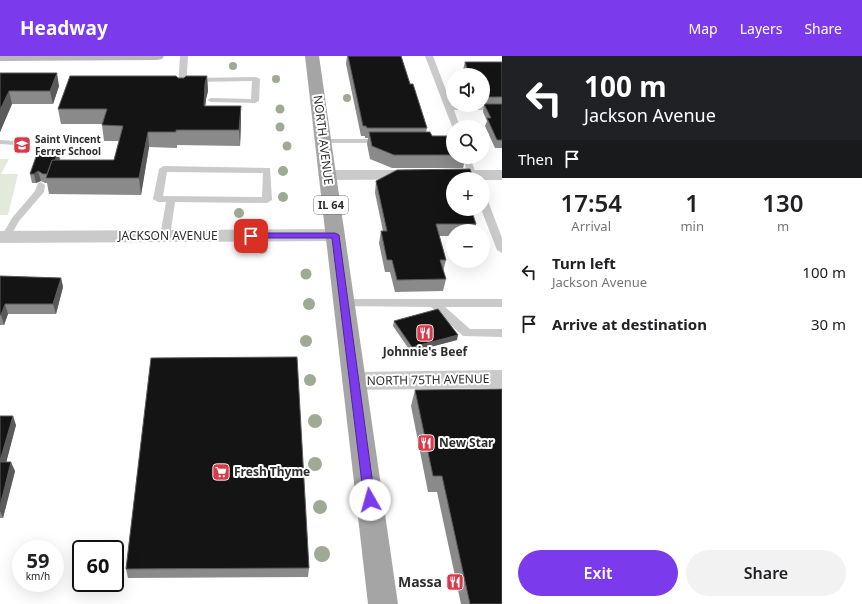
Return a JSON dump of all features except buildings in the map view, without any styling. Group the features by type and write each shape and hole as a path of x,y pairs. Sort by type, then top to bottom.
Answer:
{"main road":[{"name":"NORTH AVENUE","path":"312,56 383,604"}],"street":[{"path":"0,57 157,56"},
{"path":"327,175 446,177"},
{"path":"490,176 502,175"},
{"name":"JACKSON AVENUE","path":"3,237 335,235"},
{"name":"NORTH 75TH AVENUE","path":"354,381 502,379"}],"lane":[{"path":"182,90 184,56"},
{"path":"429,56 446,100"},
{"path":"183,80 256,79 255,101 211,100"},
{"path":"490,108 502,108"},
{"path":"323,142 393,141"},
{"path":"0,142 15,142"},
{"path":"163,169 267,170 267,200 171,199 158,199 163,169"},
{"path":"3,237 15,220 39,192 41,185"},
{"path":"165,236 171,199"},
{"path":"489,216 502,250"},
{"path":"344,303 502,303"},
{"path":"435,304 467,333 502,333"}],"shaded area":[{"path":"0,159 9,159 1,174 18,174 8,215 0,215"}],"place":[{"name":"Saint Vincent Ferrer School","path":"22,145"},
{"name":"Johnnie's Beef","path":"425,333"},
{"name":"New Star","path":"426,443"},
{"name":"Fresh Thyme","path":"221,472"},
{"name":"Massa","path":"455,582"}],"route":[{"path":"251,236 335,235 370,500"}]}
